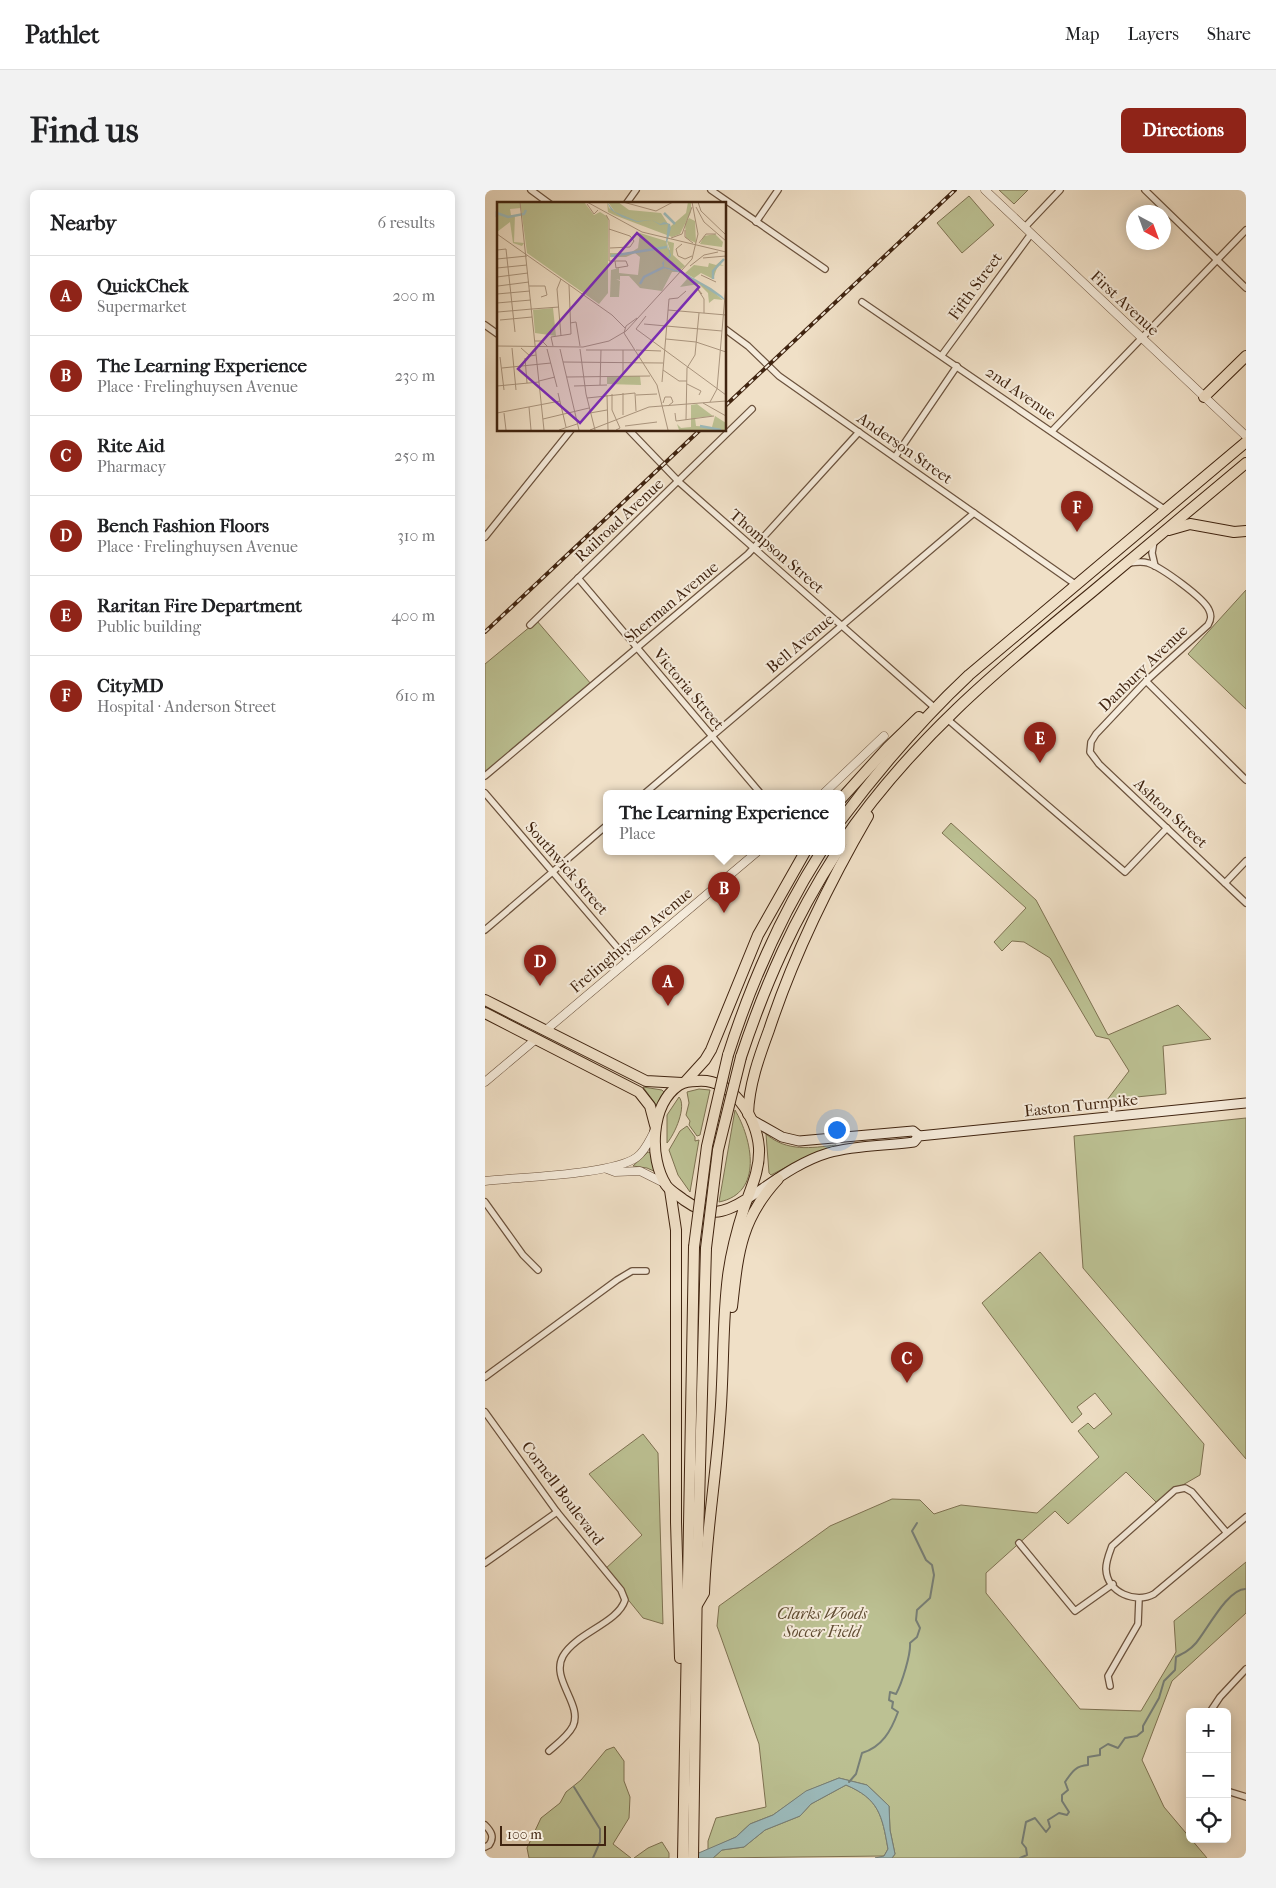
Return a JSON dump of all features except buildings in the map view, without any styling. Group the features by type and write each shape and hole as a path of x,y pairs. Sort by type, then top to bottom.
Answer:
{"highway":[{"path":"1204,397 1246,356"},
{"path":"845,815 879,771 935,708 1007,641 1246,442"},
{"path":"845,838 875,796 903,763 984,681 1246,462"},
{"path":"1163,532 1190,524 1233,532 1246,530"},
{"path":"845,794 888,746 915,720 935,708"},
{"path":"750,1117 750,1093 759,1058 799,947 840,864 903,763"},
{"path":"655,1128 665,1098 683,1083 705,1060 711,1050 758,935 803,855"},
{"path":"693,1858 689,1841 686,1705 694,1247 705,1154 728,1055 755,979 780,925 819,855"},
{"path":"683,1858 689,1841 706,1248 719,1150 741,1057 760,998 786,940 835,855"},
{"path":"485,1000 646,1081 683,1083 707,1081 722,1086 737,1098 750,1117 757,1137 759,1160 756,1175 734,1242 728,1277 720,1419 704,1593 697,1605"},
{"path":"485,1013 639,1092 650,1106 655,1128 656,1151 668,1187 676,1230 675,1465 681,1684 686,1705"},
{"path":"724,1336 731,1325 739,1256 745,1228 754,1208 777,1179"},
{"path":"668,1187 696,1208 712,1213 729,1210 747,1199"}],"main road":[{"name":"Easton Turnpike","path":"747,1199 807,1161 827,1153 914,1142 919,1136 1246,1103"},
{"name":"Easton Turnpike","path":"750,1117 782,1137 799,1141 913,1131 919,1136"}],"street":[{"path":"531,190 547,202"},
{"path":"627,202 636,190"},
{"path":"711,190 825,269"},
{"path":"757,222 778,190"},
{"name":"First Avenue","path":"985,190 1246,436"},
{"path":"1025,227 1060,190"},
{"path":"1145,190 1246,288"},
{"path":"1052,431 1246,230"},
{"name":"Fifth Street","path":"942,355 1031,234"},
{"name":"2nd Avenue","path":"862,302 942,355 1164,509"},
{"path":"485,325 497,334"},
{"name":"Anderson Street","path":"726,330 748,346 779,376 1075,584"},
{"path":"895,457 957,366"},
{"name":"Railroad Avenue","path":"530,624 679,482 752,409"},
{"path":"485,537 570,431"},
{"name":"Thompson Street","path":"630,431 679,482 935,708"},
{"name":"Sherman Avenue","path":"485,776 754,549 859,432"},
{"name":"Bell Avenue","path":"649,790 974,513"},
{"path":"1127,563 1141,562 1155,566 1152,552 1155,539"},
{"name":"Danbury Avenue","path":"1093,738 1146,681 1208,625 1211,618 1210,612 1204,603 1155,566"},
{"name":"Victoria Street","path":"578,578 758,790"},
{"path":"1146,681 1246,780"},
{"path":"946,718 1125,872 1167,828"},
{"path":"827,790 884,736"},
{"name":"Ashton Street","path":"1093,738 1090,749 1094,758 1246,903"},
{"name":"Southwick Street","path":"485,793 628,960"},
{"path":"485,930 603,829"},
{"name":"Frelinghuysen Avenue","path":"546,1030 753,855"},
{"path":"1225,882 1246,861"},
{"path":"485,1082 536,1039"},
{"path":"485,1181 607,1169 638,1156 646,1147 655,1128"},
{"path":"607,1169 615,1172 640,1171 668,1187"},
{"path":"485,1202 523,1255 538,1270"},
{"path":"485,1377 617,1280 632,1271 646,1271"},
{"name":"Cornell Boulevard","path":"485,1412 557,1512 621,1590 625,1600 624,1605 571,1646 563,1657 562,1678 575,1717 568,1734 549,1751"},
{"path":"1227,1533 1192,1492 1185,1488 1175,1490 1113,1546 1107,1558 1106,1570 1113,1584 1126,1596 1139,1599 1154,1594 1227,1533 1246,1517"},
{"path":"485,1563 557,1512"},
{"path":"1019,1543 1075,1611 1113,1584"},
{"path":"1110,1686 1108,1676 1138,1624 1139,1599"},
{"path":"1212,1708 1219,1697 1246,1669"},
{"path":"1231,1792 1246,1798"},
{"path":"485,1825 492,1833 493,1838 489,1845 485,1847"}],"green space":[{"path":"999,190 1028,190 1014,204"},
{"path":"969,196 994,225 962,253 937,223"},
{"path":"1246,590 1246,709 1188,654"},
{"path":"537,621 591,684 485,774 485,664"},
{"path":"951,823 1036,900 1108,1035 1178,1005 1211,1039 1163,1046 1166,1094 1107,1100 1129,1071 1109,1039 1096,1036 1050,958 1024,942 1012,941 1002,951 994,942 1026,908 942,833"},
{"path":"643,1087 664,1092 657,1106"},
{"path":"699,1089 710,1090 700,1135 697,1136 689,1125 690,1121 686,1115 689,1103 687,1092"},
{"path":"679,1097 682,1107 681,1113 667,1143 667,1115"},
{"path":"735,1110 746,1135 749,1149 750,1164 748,1177 743,1188 733,1197 719,1202"},
{"path":"1246,1118 1246,1459 1083,1268 1074,1136"},
{"path":"687,1126 695,1137 695,1141 699,1140 690,1192 678,1175 669,1150 680,1131"},
{"path":"766,1134 782,1144 791,1146 808,1148 836,1145 837,1147 802,1159 771,1175 769,1173"},
{"path":"648,1152 651,1153 656,1172 647,1168 633,1166"},
{"name":"Clarks Woods Soccer Field","path":"1040,1252 1204,1444 1200,1475 1181,1486 1158,1504 1126,1472 1068,1524 1055,1511 986,1573 986,1593 1080,1709 1141,1711 1176,1652 1174,1621 1246,1562 1246,1613 1172,1681 1142,1760 1164,1807 1186,1833 1186,1843 1194,1843 1207,1858 892,1858 895,1854 890,1830 889,1806 867,1785 839,1778 807,1791 773,1815 750,1824 736,1837 708,1850 708,1841 716,1818 766,1807 759,1744 717,1626 719,1606 830,1526 892,1499 920,1500 934,1514 961,1505 1037,1513 1099,1457 1078,1431 1088,1423 1094,1429 1112,1414 1095,1393 1077,1407 1082,1414 1072,1423 982,1303"},
{"path":"643,1434 658,1453 663,1624 643,1618 604,1570 642,1535 589,1474"},
{"path":"614,1747 624,1761 624,1781 630,1797 629,1818 613,1844 631,1858 529,1858 527,1848 541,1818 560,1803 566,1792 581,1780 606,1750"},
{"path":"846,1785 866,1796 877,1810 884,1827 888,1849 884,1856 713,1858 722,1850 744,1847 765,1830 800,1816 811,1804"},
{"path":"662,1842 669,1853 669,1858 634,1858 648,1848"}],"water":[{"path":"839,1778 867,1785 889,1806 890,1830 895,1854 892,1858 875,1858 884,1856 888,1849 881,1818 872,1802 866,1796 846,1785 811,1804 800,1816 765,1830 744,1847 722,1850 713,1858 687,1858 736,1837 750,1824 773,1815 806,1791"}],"waterway":[{"path":"849,1782 856,1774 862,1753 875,1747 885,1737 895,1719 898,1712 892,1708 893,1702 889,1700 890,1692 896,1694 908,1661 910,1643 917,1637 920,1628 916,1620 917,1610 930,1598 934,1575 932,1565 926,1560 912,1531 917,1523"},
{"path":"1020,1858 1027,1855 1026,1848 1022,1843 1026,1822 1035,1818 1046,1832 1050,1827 1048,1820 1059,1813 1067,1815 1069,1812 1062,1801 1062,1795 1068,1790 1065,1782 1070,1775 1077,1768 1088,1765 1088,1757 1100,1755 1100,1749 1108,1744 1118,1748 1125,1738 1137,1736 1143,1731 1143,1726 1159,1698 1164,1681 1175,1670 1176,1657 1196,1643 1218,1611 1232,1595 1239,1590 1246,1589"},
{"path":"574,1787 600,1829 600,1842 593,1858"}],"railway":[{"path":"726,405 955,190"},
{"path":"485,632 699,431"}],"place":[{"name":"CityMD","path":"1077,532"},
{"name":"Raritan Fire Department","path":"1040,763"},
{"name":"The Learning Experience","path":"724,913"},
{"name":"Bench Fashion Floors","path":"540,986"},
{"name":"QuickChek","path":"668,1006"},
{"name":"Rite Aid","path":"907,1383"}]}
